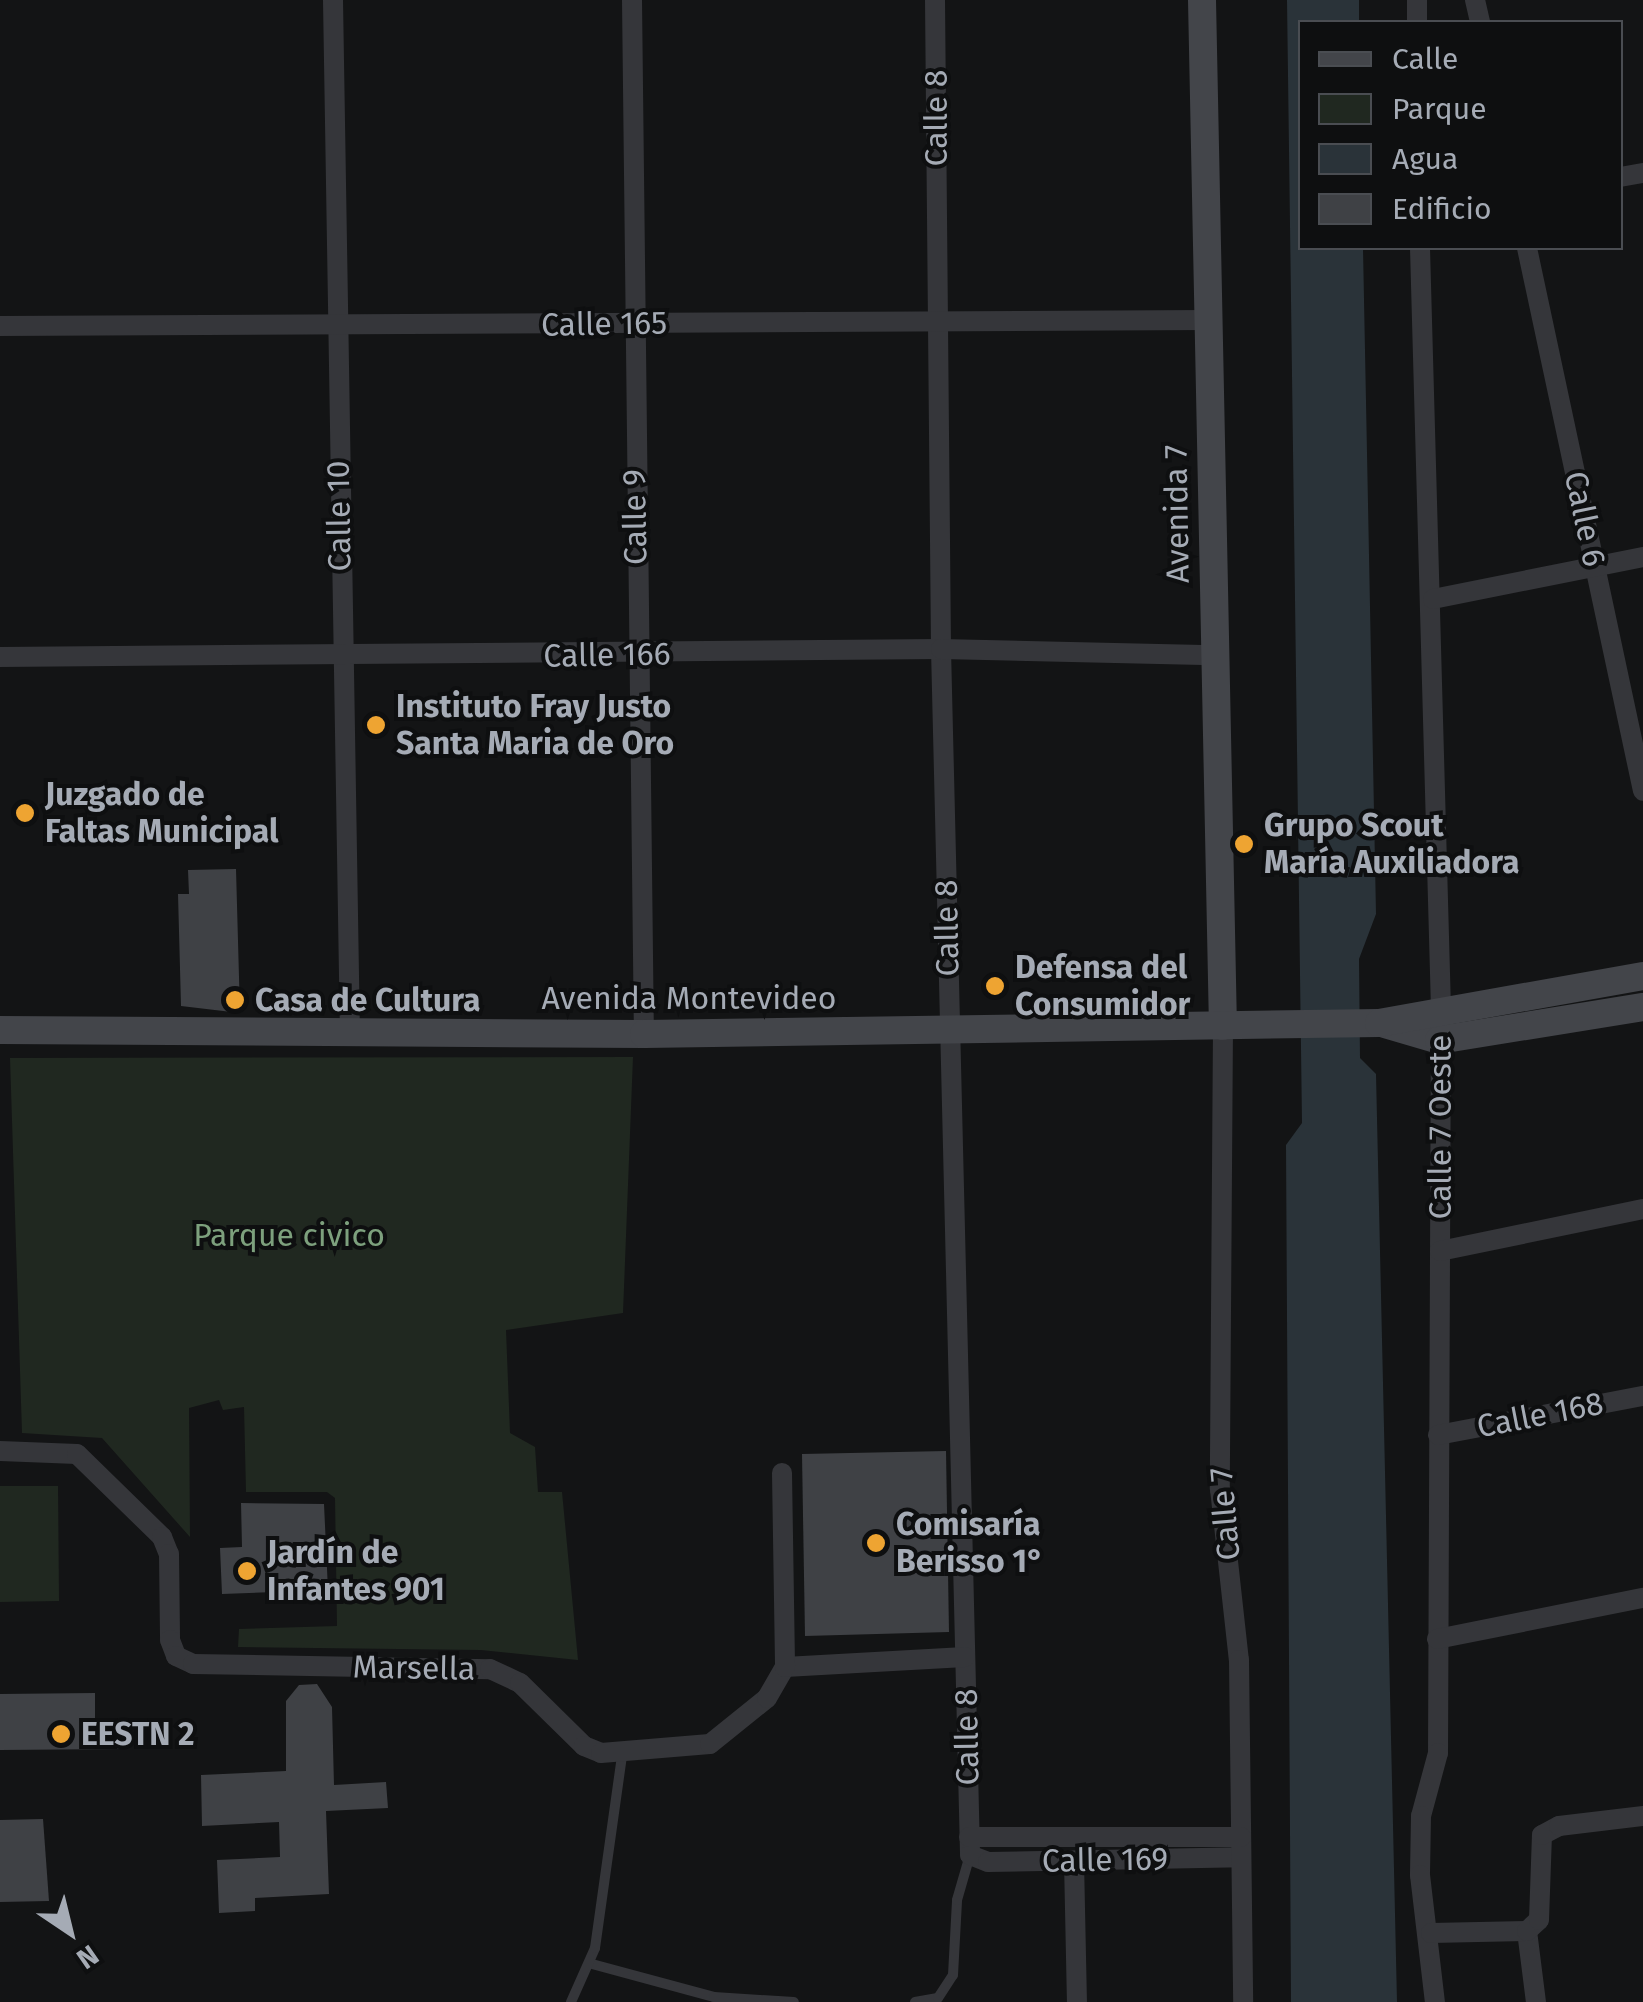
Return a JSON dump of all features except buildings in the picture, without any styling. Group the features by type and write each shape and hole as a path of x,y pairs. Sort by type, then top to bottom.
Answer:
{"main road":[{"name":"Avenida 7","path":"1202,0 1223,1026"},
{"name":"Avenida Montevideo","path":"0,1030 644,1034 1379,1023 1643,976"},
{"name":"Avenida Montevideo","path":"1379,1023 1439,1040 1643,1006"}],"street":[{"name":"Calle 10","path":"333,0 350,1032"},
{"name":"Calle 9","path":"632,0 632,324 644,1034"},
{"name":"Calle 8","path":"935,0 941,649 970,1846"},
{"name":"Calle 7 Oeste","path":"1420,250 1433,599 1441,1009 1438,1753 1421,1816 1420,1875 1431,1933 1435,2002"},
{"name":"Calle 6","path":"1527,250 1643,791"},
{"name":"Calle 165","path":"0,326 1208,320"},
{"path":"1433,599 1643,557"},
{"name":"Calle 166","path":"0,657 636,656 941,649 1214,655"},
{"name":"Calle 7","path":"1223,1026 1220,1489 1239,1660 1243,2002"},
{"path":"1440,1251 1643,1209"},
{"name":"Calle 168","path":"1438,1435 1643,1396"},
{"name":"Marsella","path":"0,1451 77,1454 162,1537 169,1554 170,1640 176,1656 193,1664 490,1669 520,1683 584,1746 622,1755 710,1744 767,1698 785,1667"},
{"path":"782,1473 785,1667 965,1657"},
{"path":"1436,1639 1643,1598"},
{"path":"1431,1933 1528,1931 1539,1920 1542,1835 1559,1826 1643,1816"},
{"name":"Calle 169","path":"970,1846 1241,1847"},
{"name":"Calle 169","path":"970,1846 988,1862 1074,1860 1241,1847"},
{"path":"1074,1860 1077,2002"},
{"path":"1528,1931 1536,2002"}],"lane":[{"path":"571,2002 592,1964 622,1755"},
{"path":"915,2002 938,1998 953,1975 957,1900 970,1846"},
{"path":"592,1964 714,1997 794,2002"}],"green space":[{"name":"Parque civico","path":"633,1057 623,1313 506,1330 510,1433 535,1447 538,1492 562,1492 578,1660 481,1650 238,1647 239,1629 337,1626 335,1498 327,1492 246,1492 244,1407 223,1410 219,1400 189,1408 190,1537 102,1438 22,1433 10,1058"},
{"path":"0,1486 58,1486 59,1601 0,1602"}],"water":[{"path":"1287,0 1359,0 1359,20 1298,20 1298,250 1363,250 1376,914 1359,959 1360,1058 1376,1074 1397,2002 1291,2002 1286,1145 1302,1123"}],"place":[{"name":"Instituto Fray Justo Santa Maria de Oro","path":"376,725"},
{"name":"Juzgado de Faltas Municipal","path":"25,813"},
{"name":"Grupo Scout María Auxiliadora","path":"1244,844"},
{"name":"Defensa del Consumidor","path":"995,986"},
{"name":"Casa de Cultura","path":"235,1000"},
{"name":"Comisaría Berisso 1°","path":"876,1543"},
{"name":"Jardín de Infantes 901","path":"247,1571"},
{"name":"EESTN 2","path":"61,1734"}]}
